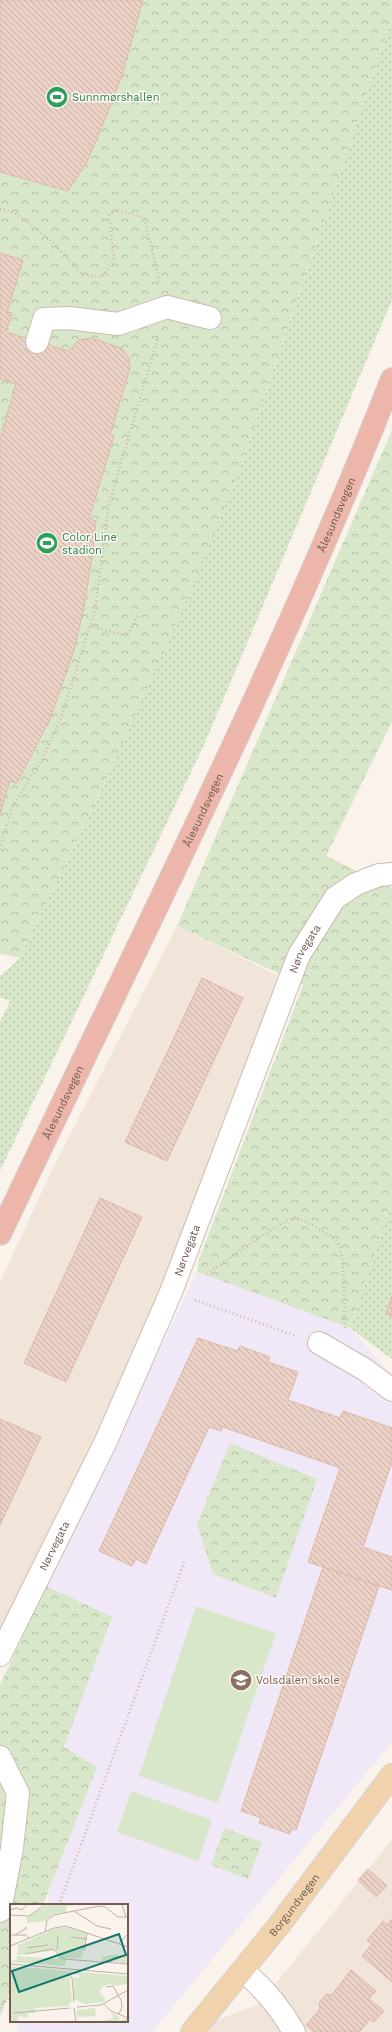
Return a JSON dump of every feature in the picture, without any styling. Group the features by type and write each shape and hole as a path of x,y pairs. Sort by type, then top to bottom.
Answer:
{"highway":[{"name":"Ålesundsvegen","path":"0,1234 162,896 297,603 392,379"}],"main road":[{"name":"Borgundvegen","path":"192,2032 242,1971 392,1775"}],"street":[{"path":"37,342 44,319 69,318 118,324 167,307 210,318"},
{"name":"Nørvegata","path":"0,1655 106,1441 168,1300 299,955 335,898 356,884 379,875 392,874"},
{"path":"319,1343 364,1369 392,1390"},
{"path":"0,1757 18,1793 12,1848 0,1911"},
{"path":"242,1971 254,1980 283,2013 294,2032"}],"path":[{"path":"0,209 14,212 49,239 82,274 102,278 114,260 109,215 117,209 144,218 167,307 109,504 95,608 90,626 62,716 42,760 14,804 0,849"},
{"path":"90,626 127,636 139,613"},
{"path":"200,1279 287,1220 296,1217 337,1241 340,1249 343,1265 345,1332 343,1357"},
{"path":"200,1302 295,1335"},
{"path":"59,1904 185,1560"},
{"path":"0,2008 10,1997"}],"shaded area":[{"path":"177,926 295,984 174,1261 0,1652 0,1282 53,1168"},
{"name":"Volsdalen skole","path":"197,1272 350,1328 392,1375 392,1742 152,2032 18,2032 16,2022 128,2022 128,1904 47,1904 49,1890 97,1767 64,1747 112,1618 46,1586"},
{"path":"392,1840 392,2032 187,2032 259,2004"}],"green space":[{"path":"0,0 392,0 392,18 243,461 192,589 113,765 20,958 0,954"},
{"path":"392,18 392,300 204,745 0,1171 0,1022 10,1001 0,997 0,976 20,958 113,765 243,461"},
{"path":"392,430 392,722 326,856 392,888 392,1201 350,1328 197,1272 198,1262 303,985 177,926"},
{"path":"392,1201 392,1359 350,1328"},
{"path":"230,1443 317,1479 276,1598 213,1574 197,1524"},
{"path":"46,1586 112,1617 64,1747 97,1767 43,1904 10,1904 10,1991 0,2017 0,1685"},
{"path":"196,1606 276,1633 218,1803 139,1776"},
{"path":"131,1791 212,1820 198,1861 117,1832"},
{"path":"224,1828 262,1842 248,1879 211,1865"}],"building":[{"name":"Sunnmørshallen","path":"0,0 143,0 122,75 105,119 87,162 68,191 0,172"},
{"name":"Color Line stadion","path":"0,253 23,260 7,312 12,313 6,332 68,351 79,340 91,338 121,348 129,358 130,368 110,435 114,436 89,519 96,521 93,550 84,607 74,650 50,719 17,783 10,781 0,815 0,439 16,384 0,379"},
{"path":"202,978 243,998 167,1161 125,1142"},
{"path":"100,1198 142,1217 66,1382 24,1363"},
{"path":"392,1296 392,1316 386,1314"},
{"path":"198,1338 238,1351 240,1346 270,1357 268,1362 298,1372 288,1400 340,1418 343,1411 392,1428 392,1462 363,1547 392,1557 392,1590 308,1562 340,1468 223,1427 221,1431 209,1427 146,1564 136,1559 132,1566 99,1551"},
{"path":"0,1419 41,1437 0,1525"},
{"path":"323,1567 379,1586 296,1830 292,1828 290,1834 259,1823 261,1818 241,1811"},
{"path":"368,1869 387,1886 376,1897 358,1880"},
{"path":"392,1919 392,1982 362,1956 372,1944 367,1940 383,1921 387,1925"},
{"path":"351,1970 376,1991 369,1999 384,2011 374,2022 370,2019 359,2032 314,2032 306,2025 320,2009 319,2003 326,1994 332,1995"}],"place":[{"name":"Sunnmørshallen","path":"57,97"},
{"name":"Color Line stadion","path":"47,543"},
{"name":"Volsdalen skole","path":"241,1680"}]}
